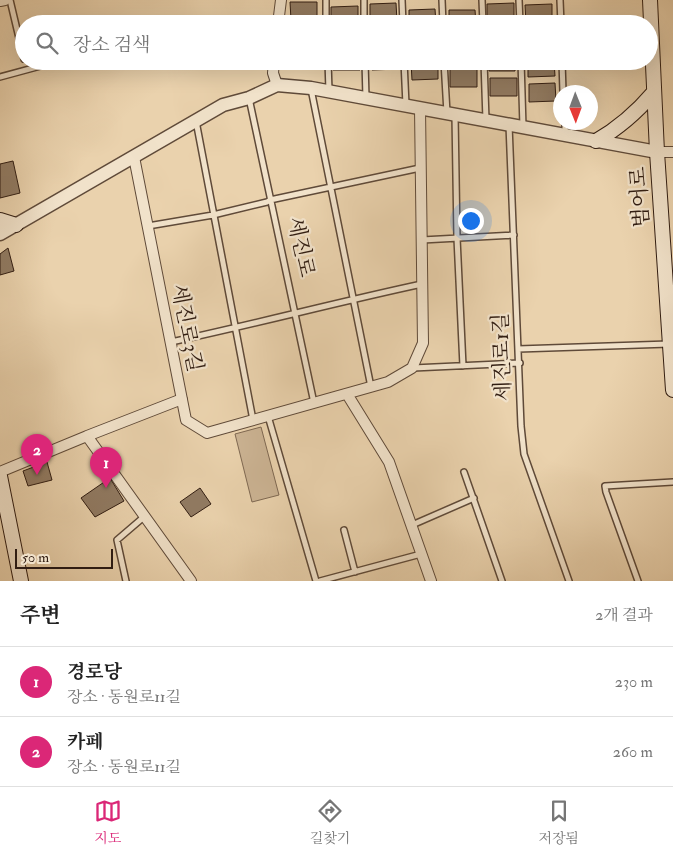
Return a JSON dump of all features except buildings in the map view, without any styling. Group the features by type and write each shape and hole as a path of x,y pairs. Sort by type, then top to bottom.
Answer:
{"main road":[{"name":"범어로","path":"650,0 651,15"},
{"name":"범어로","path":"653,70 673,390"},
{"path":"596,141 616,129 642,106 654,92"},
{"path":"0,220 16,225"},
{"path":"0,476 21,581"}],"street":[{"path":"0,1 5,0"},
{"path":"279,15 281,0"},
{"path":"273,70 277,85"},
{"path":"0,234 223,105 249,98 277,85 311,88 510,125 553,128"},
{"path":"412,368 423,343 420,108"},
{"path":"568,130 596,141 657,152 673,152"},
{"name":"세진로3길","path":"134,157 186,420 207,433 388,382 412,368"},
{"path":"347,394 389,462 431,581"},
{"path":"0,472 182,399"},
{"path":"87,436 191,581"}],"lane":[{"path":"10,0 15,21"},
{"path":"326,0 326,15"},
{"path":"364,0 364,15"},
{"path":"402,0 403,15"},
{"path":"442,0 443,15"},
{"path":"482,0 483,15"},
{"path":"519,0 520,15"},
{"path":"560,0 561,15"},
{"path":"0,77 26,70"},
{"path":"328,70 329,92"},
{"path":"366,70 366,98"},
{"path":"404,70 406,106"},
{"path":"445,70 451,114 463,366"},
{"path":"484,70 486,120"},
{"path":"521,70 523,127"},
{"path":"562,70 563,85"},
{"name":"세진로","path":"311,88 371,387"},
{"name":"세진로","path":"249,98 314,403"},
{"path":"196,121 253,420"},
{"name":"세진로1길","path":"510,125 521,426 524,454 569,581"},
{"path":"148,226 213,215 270,200 420,168"},
{"path":"422,240 514,235"},
{"path":"171,342 353,298 422,284"},
{"path":"518,349 669,344"},
{"path":"412,368 520,363"},
{"path":"268,416 318,581 421,554"},
{"path":"464,472 502,581"},
{"path":"638,581 605,486 673,482"},
{"path":"411,525 474,498"},
{"path":"126,581 117,540 145,516"},
{"path":"344,530 355,572"}],"shaded area":[{"path":"261,427 279,495 252,502 235,434"}],"place":[{"name":"카페","path":"37,475"},
{"name":"경로당","path":"106,488"}]}
